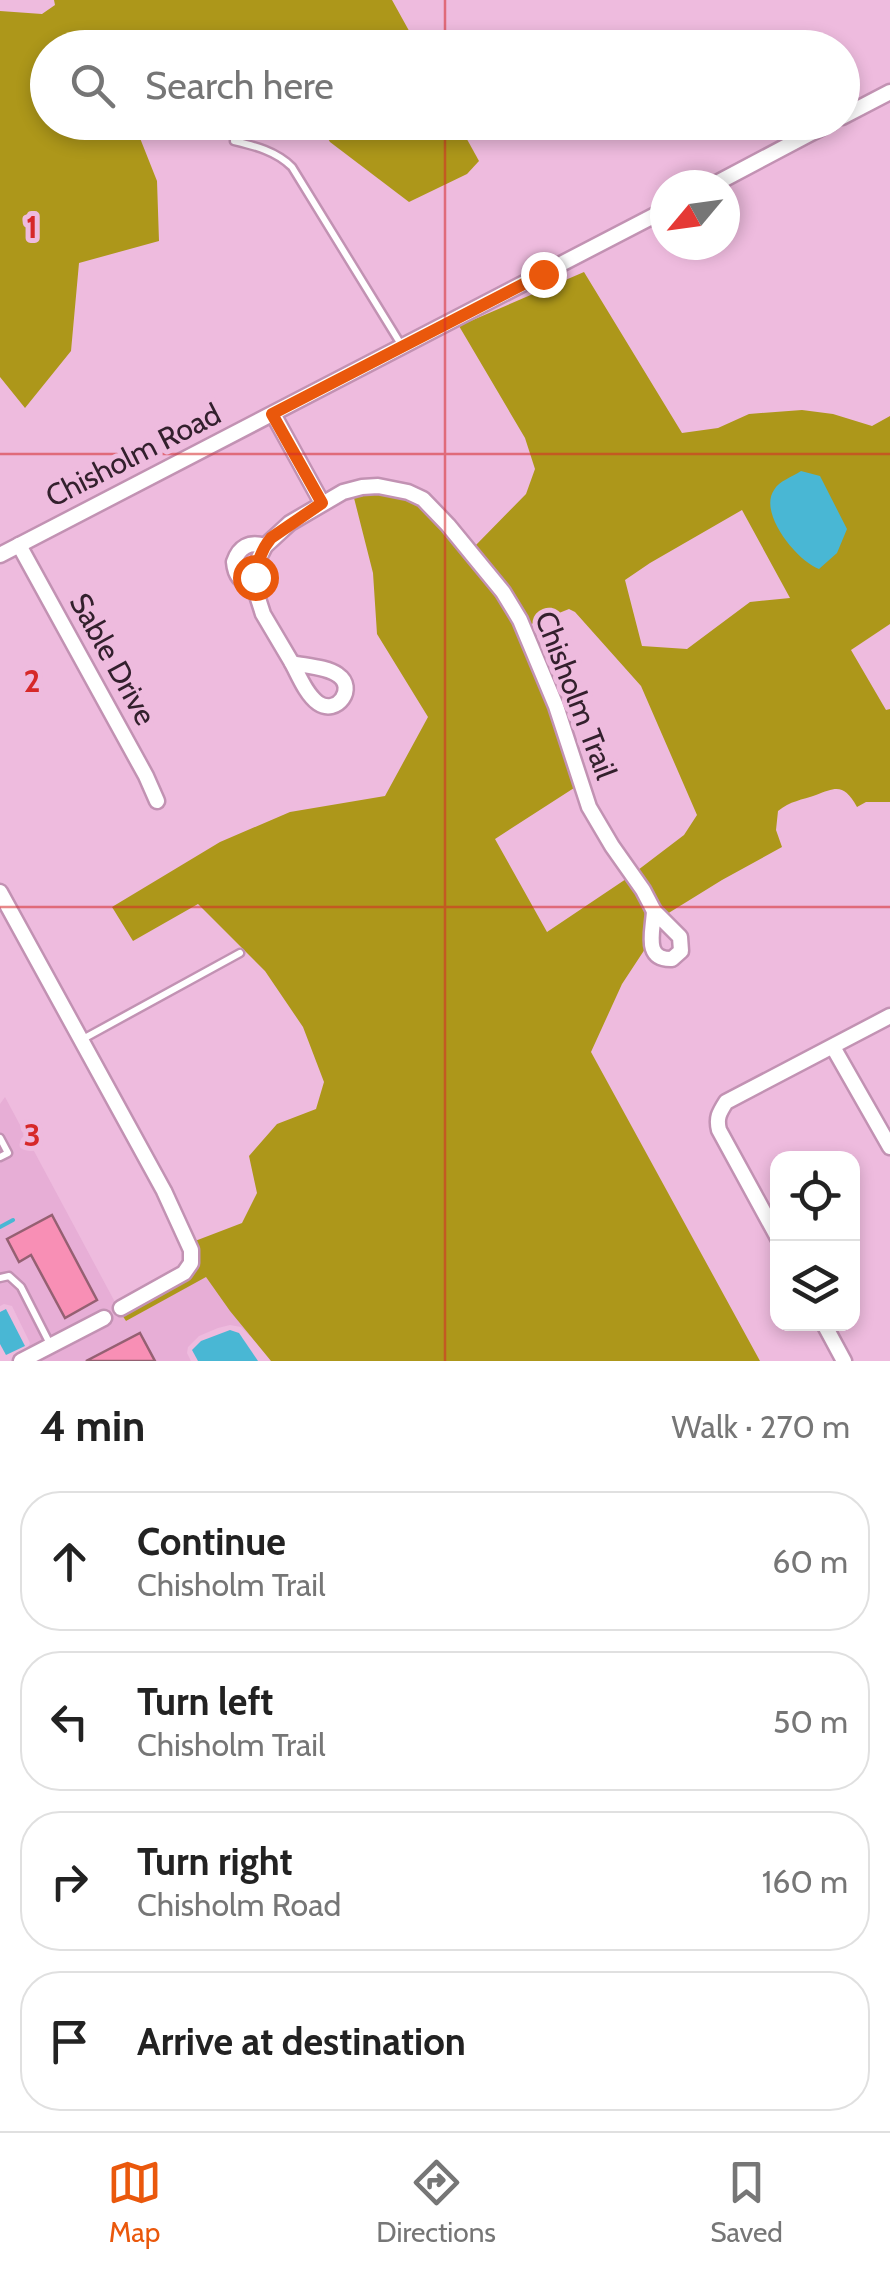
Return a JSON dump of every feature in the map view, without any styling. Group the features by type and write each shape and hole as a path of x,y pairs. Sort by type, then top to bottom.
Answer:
{"street":[{"path":"860,108 890,92"},
{"path":"740,171 798,140"},
{"name":"Chisholm Road","path":"0,555 650,218"},
{"path":"272,414 322,503"},
{"name":"Chisholm Trail","path":"292,664 263,614 254,586 238,578 234,562 242,548 250,544 264,546 290,523 343,492 362,487 392,488 423,499 503,592 520,620 556,706 589,807 654,911"},
{"name":"Sable Drive","path":"19,545 156,800"},
{"path":"254,586 264,546"},
{"path":"0,892 164,1191 191,1250 191,1263 184,1272 121,1308"},
{"path":"770,1223 719,1130 718,1113 726,1102 890,1016"},
{"path":"833,1047 890,1147"},
{"path":"20,1361 104,1318"},
{"path":"828,1331 844,1361"}],"lane":[{"path":"234,141 264,149 292,166 403,347"},
{"path":"82,1039 240,953"},
{"path":"0,1138 8,1153 0,1157"},
{"path":"0,1278 9,1276 21,1287 50,1346"}],"shaded area":[{"path":"54,0 392,0 409,30 30,30 30,140 141,140 157,181 159,241 79,263 71,351 25,408 0,377 0,11 42,14 55,5"},
{"path":"467,140 479,161 467,174 409,202 330,142"},
{"path":"584,272 682,433 718,428 749,414 802,410 833,414 872,426 890,416 890,624 851,650 886,710 890,709 890,802 866,802 857,807 848,794 835,789 792,803 778,811 776,830 782,847 667,914 660,907 638,870 684,835 697,815 641,686 575,612 569,609 529,625 509,588 475,546 526,494 535,469 525,438 459,326","holes":["742,510 790,598 750,602 687,649 642,646 625,580"]},
{"path":"377,493 405,498 418,505 497,596 513,623 549,708 574,788 495,839 547,932 626,879 647,913 645,949 622,984 591,1052 760,1361 271,1361 206,1277 126,1321 122,1315 187,1278 198,1262 195,1241 242,1223 257,1193 249,1156 277,1124 316,1109 324,1082 303,1027 265,971 198,904 133,941 112,907 220,842 290,812 385,796 428,717 377,634 373,573 354,498"},
{"path":"5,1097 116,1304 112,1306 118,1317 122,1315 126,1321 206,1276 251,1337 241,1327 218,1328 199,1336 188,1347 191,1361 34,1361 113,1319 107,1309 27,1350 30,1343 12,1306 0,1306 0,1104"}],"water":[{"path":"801,471 820,476 847,529 837,553 819,569 791,547 771,511 770,500 776,487"},
{"path":"6,1309 25,1346 6,1355 0,1344 0,1312"},
{"path":"230,1330 239,1333 258,1361 198,1361 192,1350 201,1341"}],"building":[{"path":"52,1215 97,1300 65,1318 31,1255 19,1262 7,1239"},
{"path":"140,1333 155,1361 86,1361"}],"waterway":[{"path":"0,1227 13,1220"}],"route":[{"path":"255,577 258,560 271,538 322,503 272,414 543,274"}]}
